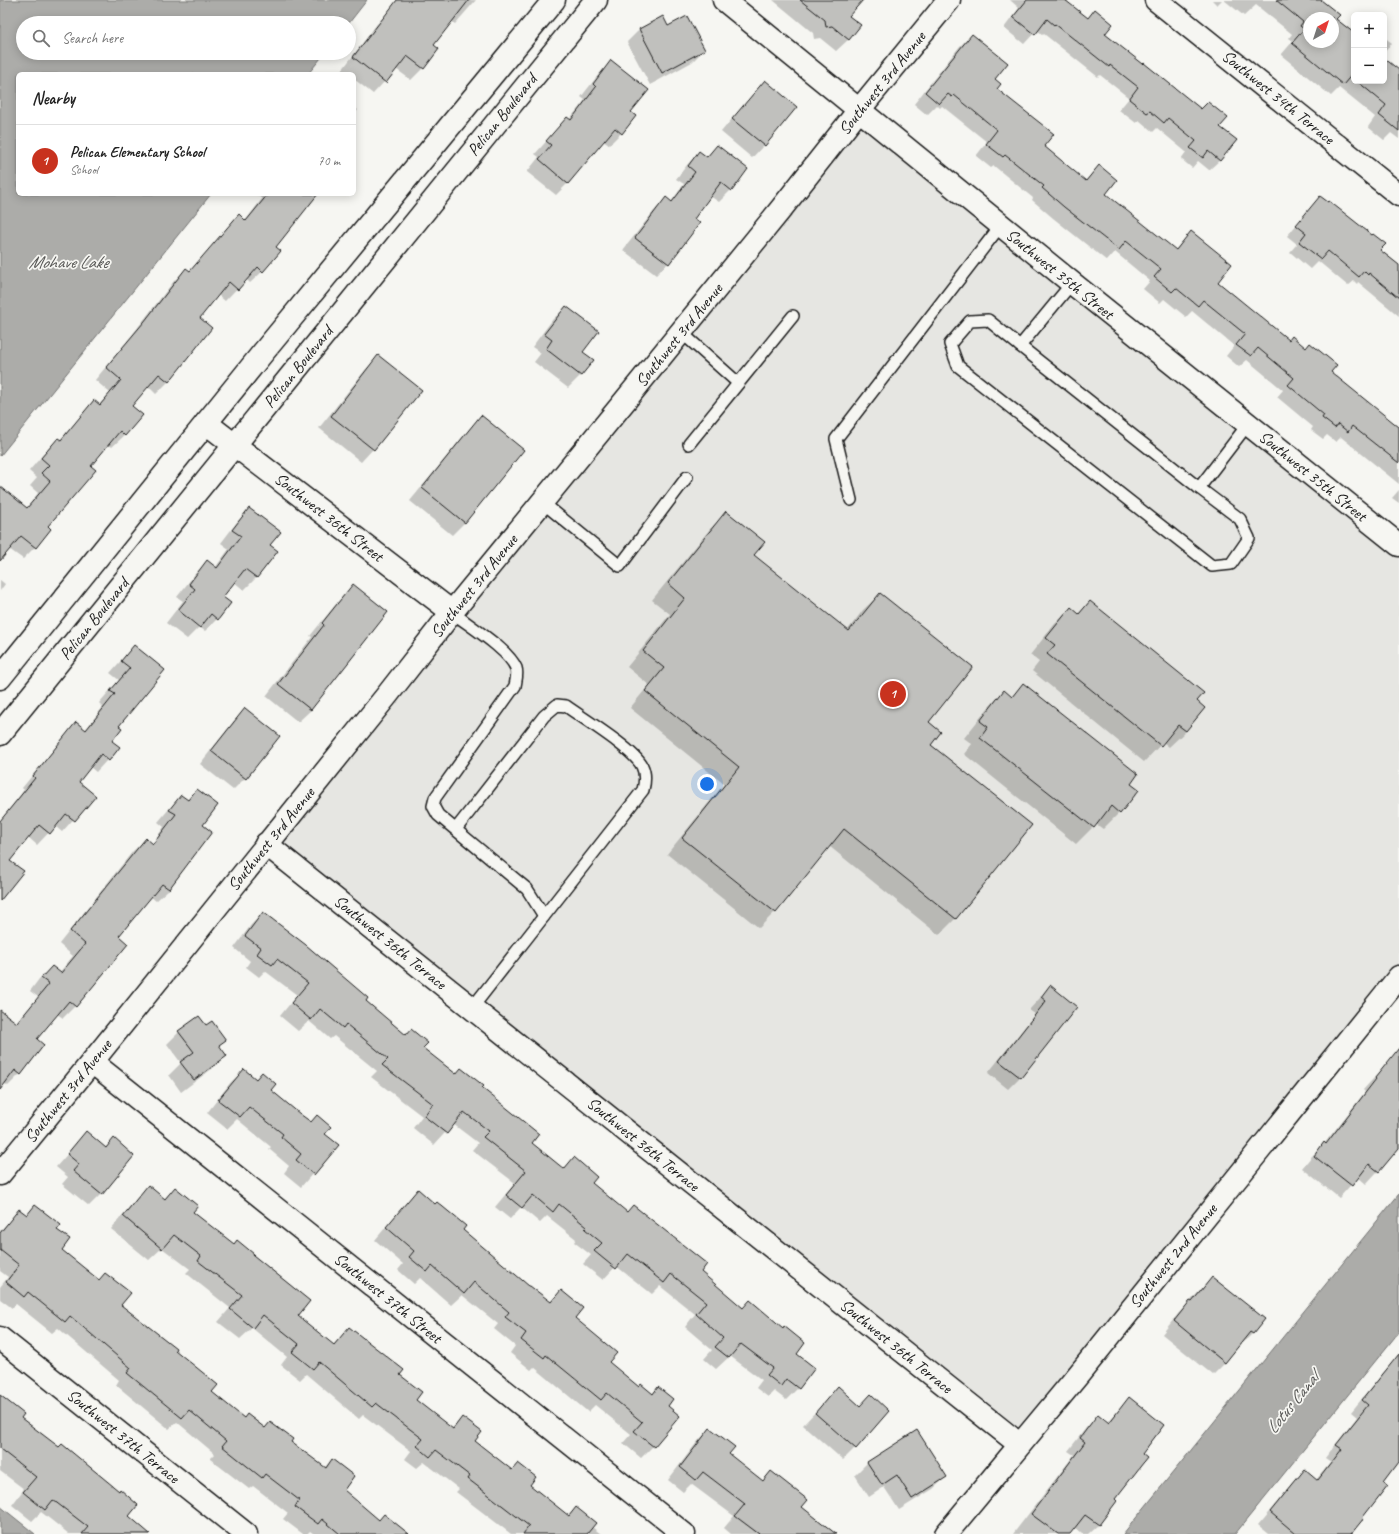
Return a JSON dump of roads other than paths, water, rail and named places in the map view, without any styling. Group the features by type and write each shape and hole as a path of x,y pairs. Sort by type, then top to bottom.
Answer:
{"street":[{"name":"Pelican Boulevard","path":"0,678 206,423 554,0"},
{"name":"Pelican Boulevard","path":"0,734 596,0"},
{"name":"Southwest 35th Street","path":"724,0 1072,283 1399,545"},
{"name":"Southwest 3rd Avenue","path":"0,1174 388,694 452,612 681,332 949,0"},
{"name":"Southwest 34th Terrace","path":"1156,0 1399,195"},
{"name":"Southwest 36th Street","path":"206,423 452,612"},
{"name":"Southwest 36th Terrace","path":"266,844 1019,1444"},
{"name":"Southwest 2nd Avenue","path":"946,1534 1019,1444 1079,1374 1399,977"},
{"name":"Southwest 37th Street","path":"92,1062 684,1534"},
{"name":"Southwest 37th Terrace","path":"0,1338 246,1534"}],"lane":[{"path":"851,500 836,439 1001,225"},
{"path":"1020,346 1072,283"},
{"path":"689,444 793,316"},
{"path":"970,320 988,320 1020,346 1240,519 1250,538 1231,564 1212,566 958,366 950,344 970,320"},
{"path":"681,332 738,383"},
{"path":"1199,488 1248,424"},
{"path":"542,502 620,566 687,477"},
{"path":"452,612 509,658 516,668 518,675 515,686 434,798 433,806 438,815 527,889 544,916"},
{"path":"456,829 544,716 557,705 566,706 631,752 642,766 645,781 642,790 472,1008"}],"water":[{"name":"Mohave Lake","path":"0,0 367,0 354,16 16,16 16,60 319,60 310,72 16,72 16,196 209,196 0,456"},
{"name":"Lotus Canal","path":"1399,1194 1399,1332 1235,1534 1123,1534"},
{"path":"0,1506 35,1534 0,1534"}],"place":[{"name":"Pelican Elementary School","path":"893,694"}]}
